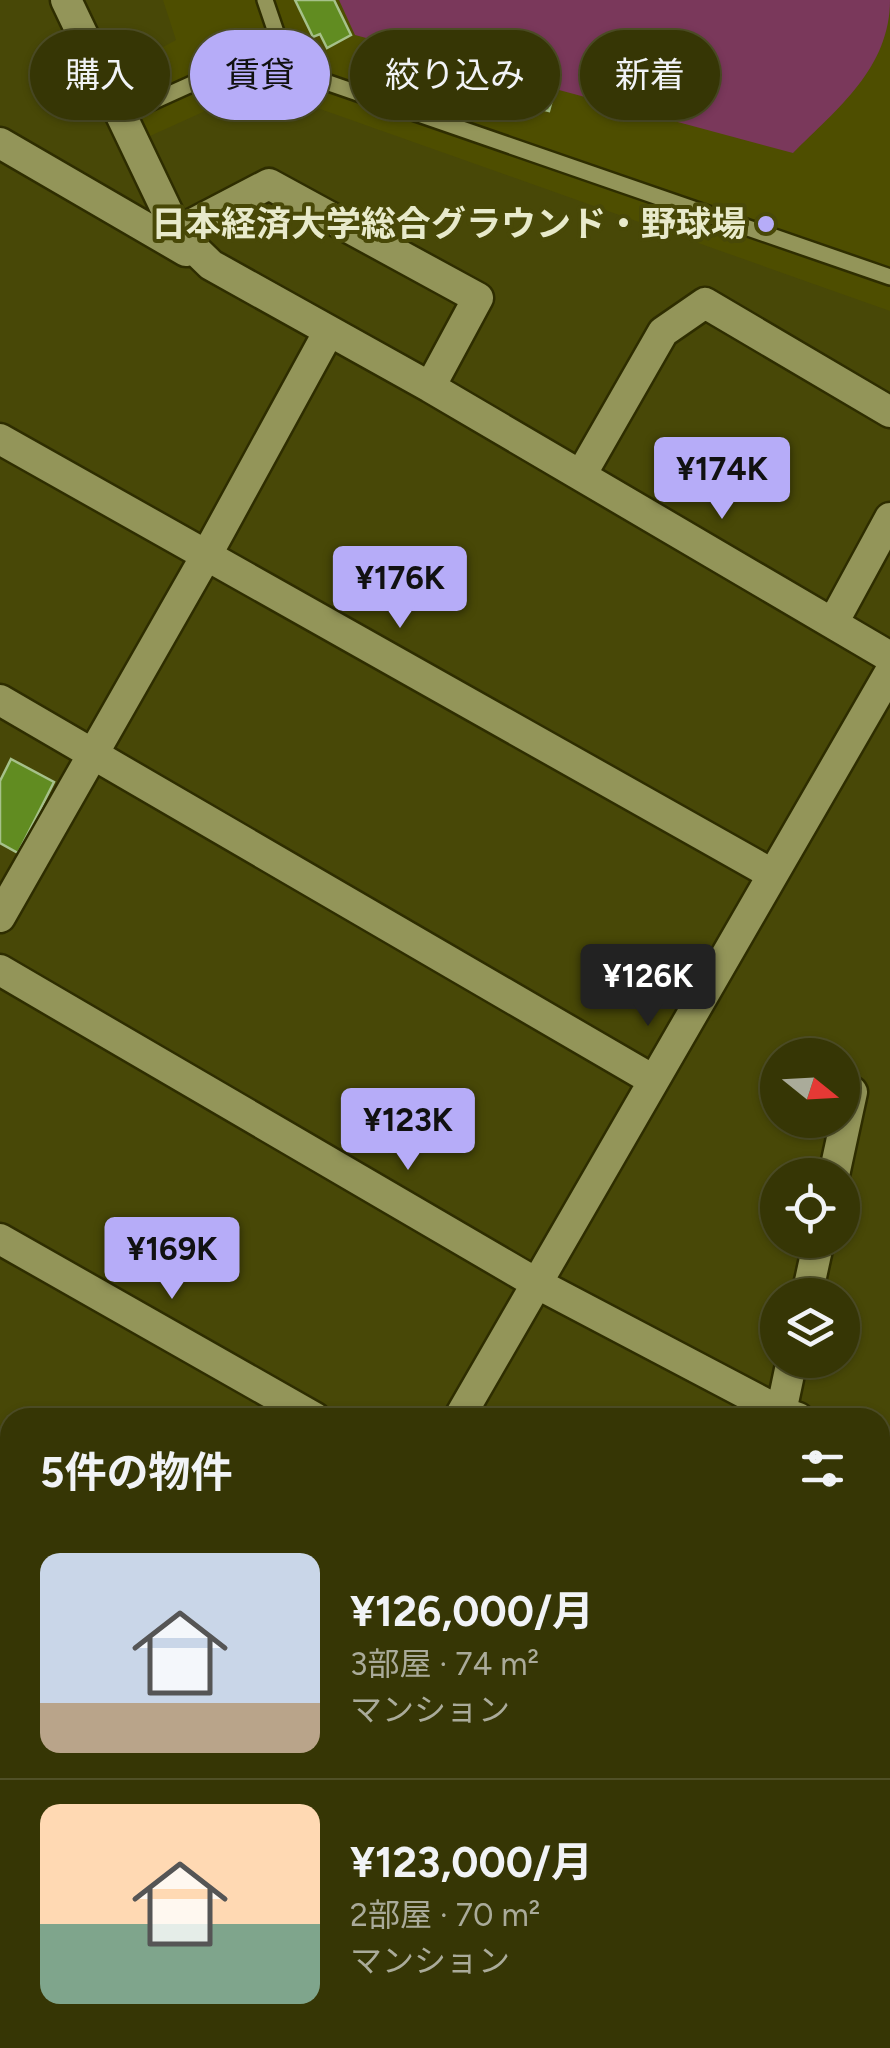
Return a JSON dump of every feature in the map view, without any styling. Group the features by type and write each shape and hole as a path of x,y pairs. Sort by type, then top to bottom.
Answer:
{"street":[{"path":"66,0 80,30"},
{"path":"123,120 177,232 210,265"},
{"path":"0,143 328,333 430,387 890,657"},
{"path":"177,232 268,184 478,298 430,387"},
{"path":"581,475 663,332 705,303 890,412"},
{"path":"0,917 328,333"},
{"path":"0,439 772,874"},
{"path":"834,622 890,518"},
{"path":"466,1408 890,672"},
{"path":"0,700 653,1080"},
{"path":"0,970 536,1283 776,1408"},
{"path":"0,1239 297,1408"},
{"path":"789,1408 791,1378"}],"lane":[{"path":"265,0 275,30"},
{"path":"330,83 890,277"}],"shaded area":[{"name":"日本経済大学総合グラウンド・野球場","path":"163,0 890,0 890,311 351,120 560,120 560,30 350,30 350,120 330,113 330,30 190,30 190,118 150,136 143,120 170,120 170,43 176,40"},
{"path":"339,0 890,0 888,24 871,67 843,103 793,153 671,120 720,120 720,30 580,30 580,96 560,90 560,30 353,30"}],"building":[{"path":"295,0 334,0 350,36 330,46 330,30 310,30"},
{"path":"11,759 54,782 18,853 0,843 0,781"}],"place":[{"name":"日本経済大学総合グラウンド・野球場","path":"766,224"}]}
